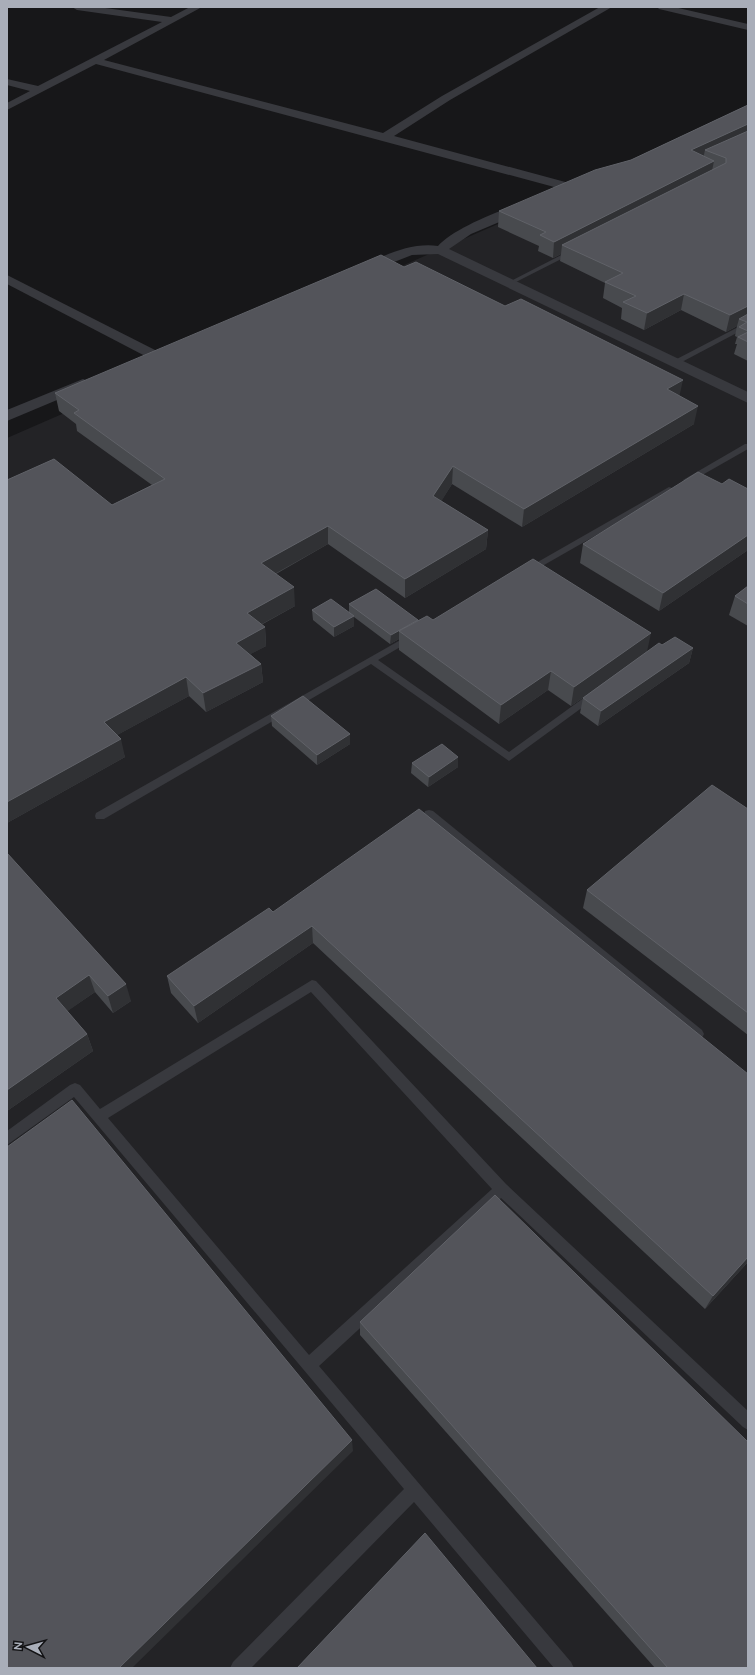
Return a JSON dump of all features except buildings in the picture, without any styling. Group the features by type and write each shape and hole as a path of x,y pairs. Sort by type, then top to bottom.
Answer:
{"street":[{"path":"77,7 171,20"},
{"path":"129,15 140,7"},
{"path":"7,107 197,7"},
{"path":"385,137 446,98 607,7"},
{"path":"662,7 748,27"},
{"path":"94,61 385,137 569,188"},
{"path":"7,82 40,90"},
{"path":"555,194 604,177"},
{"path":"441,250 445,244 462,233 540,200"},
{"path":"352,275 410,251 426,248 441,250 512,282 748,398"},
{"path":"7,279 154,355"},
{"path":"140,361 169,349"},
{"path":"7,416 97,378"}],"lane":[{"path":"512,282 581,247"},
{"path":"675,362 748,324"},
{"path":"522,574 748,446"},
{"path":"100,816 419,632"},
{"path":"371,660 509,757 604,689"},
{"path":"430,814 705,1040"},
{"path":"98,1117 312,985 501,1189 748,1422"},
{"path":"7,1139 74,1089 565,1668"},
{"path":"309,1365 501,1189"},
{"path":"239,1668 414,1490"}],"shaded area":[{"path":"748,110 748,1668 7,1668 7,438 521,214"}]}
